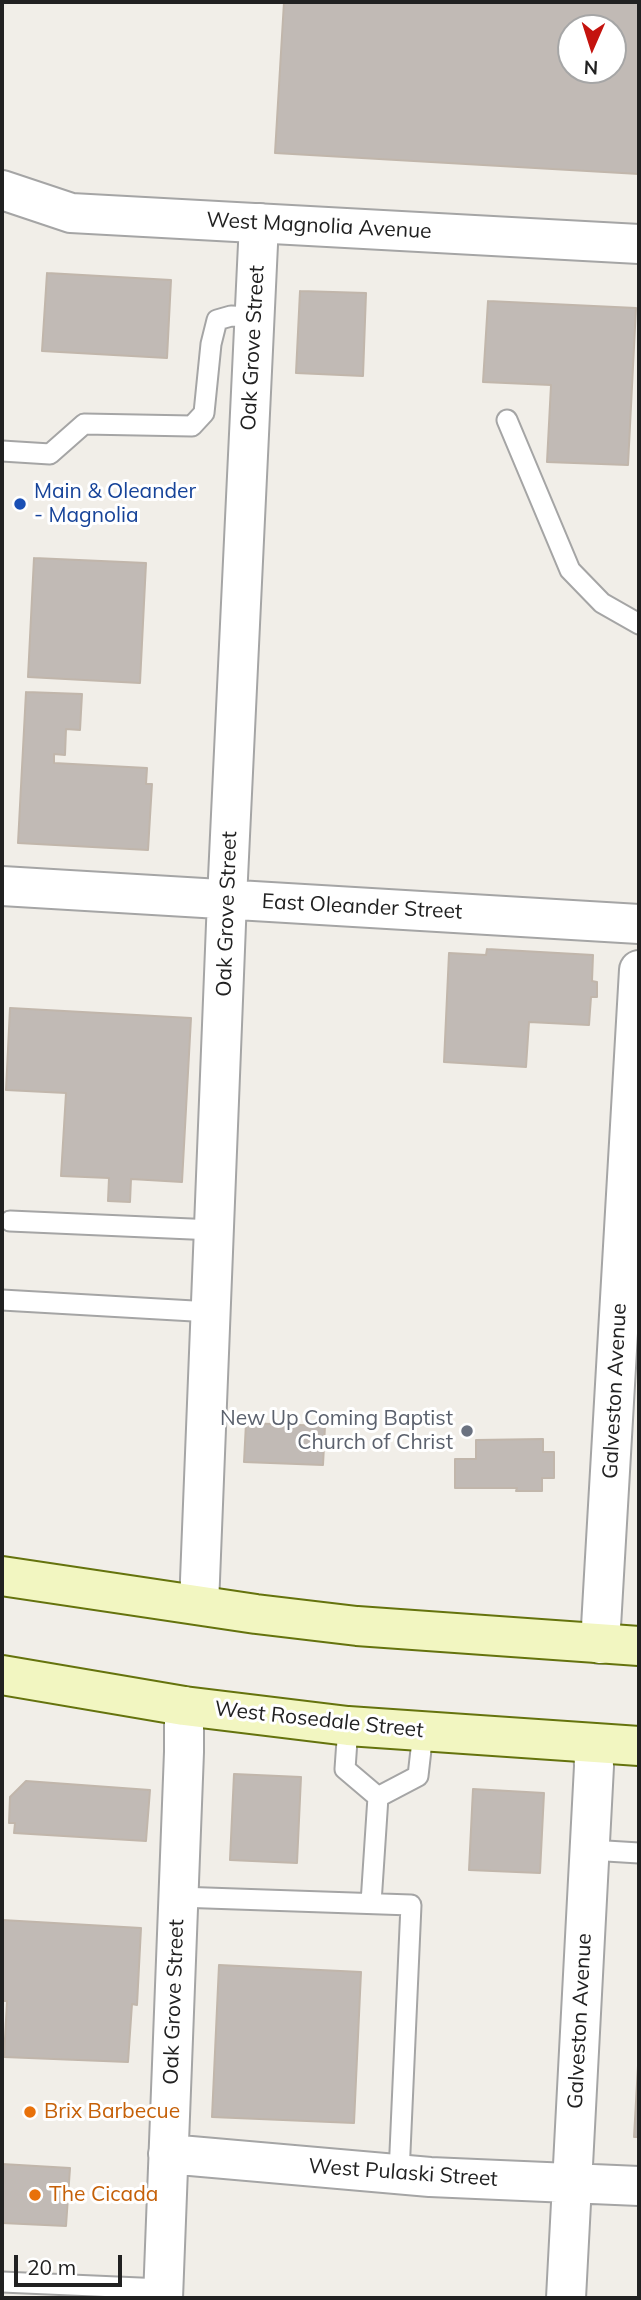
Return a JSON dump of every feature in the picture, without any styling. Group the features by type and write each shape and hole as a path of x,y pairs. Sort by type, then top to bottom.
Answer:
{"main road":[{"path":"2,1576 357,1626 639,1646"},
{"name":"West Rosedale Street","path":"2,1675 184,1706 348,1726 639,1746"}],"street":[{"name":"West Magnolia Avenue","path":"2,190 71,213 639,244"},
{"name":"Oak Grove Street","path":"198,1605 227,899 259,223"},
{"name":"East Oleander Street","path":"2,886 639,924"},
{"name":"Galveston Avenue","path":"600,1644 639,970"},
{"name":"Oak Grove Street","path":"163,2294 184,1706"},
{"name":"Galveston Avenue","path":"566,2298 590,1850 593,1743"},
{"name":"West Pulaski Street","path":"168,2154 399,2174 639,2186"}],"lane":[{"path":"2,451 50,454 84,424 192,426 204,413 211,344 217,320 231,316 255,317"},
{"path":"507,420 570,570 603,603 639,624"},
{"path":"10,1221 214,1230"},
{"path":"2,1300 211,1312"},
{"path":"348,1726 345,1769 378,1797"},
{"path":"378,1797 418,1776 423,1732"},
{"path":"371,1903 378,1797"},
{"path":"590,1850 639,1853"},
{"path":"178,1897 411,1905 399,2174"},
{"path":"2,2282 163,2294"}],"building":[{"path":"284,2 639,2 639,174 275,153"},
{"path":"47,273 171,280 167,358 42,351"},
{"path":"300,291 366,293 363,376 296,373"},
{"path":"488,301 636,308 628,465 547,462 551,385 483,382"},
{"path":"34,558 146,563 140,683 28,677"},
{"path":"26,692 82,694 80,730 66,729 65,755 54,754 54,763 147,768 146,784 152,784 148,850 18,843"},
{"path":"487,949 593,955 592,981 597,982 597,997 591,997 589,1025 529,1022 526,1067 444,1062 449,953 486,955"},
{"path":"10,1008 191,1018 182,1182 131,1179 130,1202 108,1201 109,1178 61,1176 66,1093 6,1090"},
{"path":"246,1423 325,1426 323,1465 244,1462"},
{"path":"543,1439 543,1452 554,1452 554,1478 542,1478 542,1491 516,1491 517,1488 455,1488 455,1459 476,1459 476,1440"},
{"path":"234,1774 301,1777 297,1863 230,1860"},
{"path":"26,1781 150,1790 146,1841 14,1833 15,1823 9,1823 10,1797"},
{"path":"473,1789 544,1793 540,1873 469,1870"},
{"path":"2,1920 141,1928 137,2005 132,2004 128,2062 4,2057 7,2001 2,2001"},
{"path":"219,1965 361,1972 354,2123 212,2117"},
{"path":"639,2048 639,2137 634,2137"},
{"name":"The Cicada","path":"2,2164 70,2168 66,2226 2,2223"}],"place":[{"name":"Main & Oleander - Magnolia","path":"20,504"},
{"name":"New Up Coming Baptist Church of Christ","path":"467,1431"},
{"name":"Brix Barbecue","path":"30,2112"},
{"name":"The Cicada","path":"35,2195"}]}
